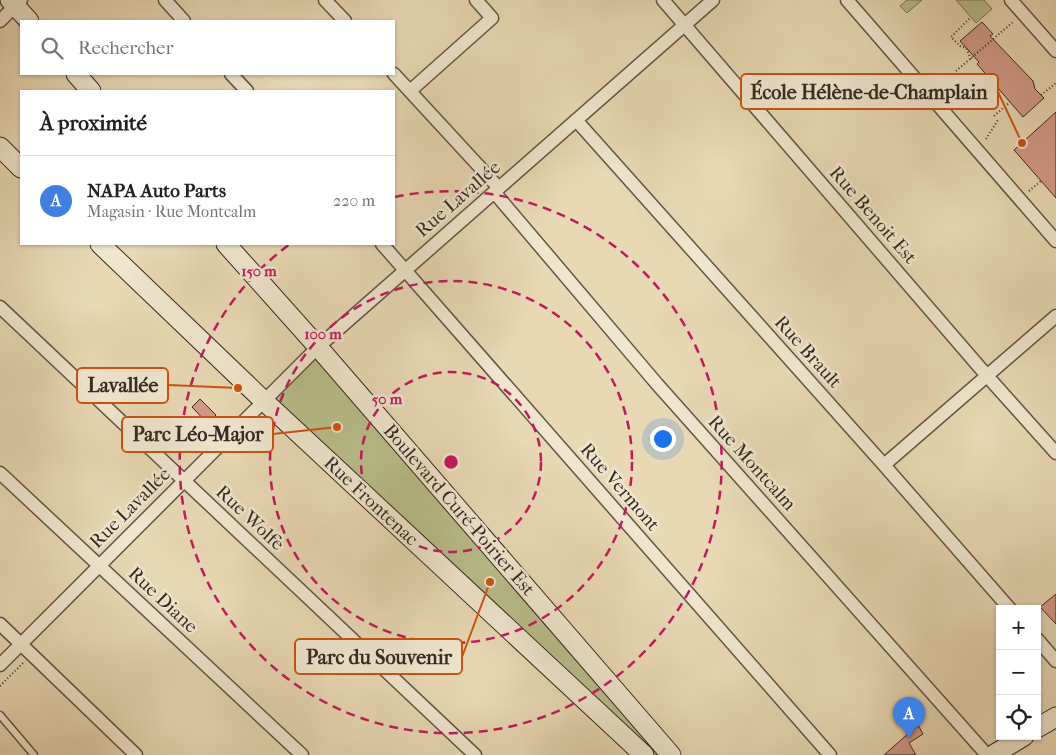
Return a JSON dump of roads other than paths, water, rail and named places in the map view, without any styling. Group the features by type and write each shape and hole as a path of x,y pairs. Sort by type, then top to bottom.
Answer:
{"main road":[{"path":"15,2 28,20"},
{"path":"77,75 90,90"},
{"path":"0,148 20,167"},
{"name":"Rue Frontenac","path":"101,245 264,402 644,755"},
{"name":"Boulevard Curé-Poirier Est","path":"227,245 318,347 671,755"},
{"path":"1041,726 1056,717"},
{"path":"993,755 1017,740"}],"street":[{"path":"165,0 183,20"},
{"path":"325,0 344,20"},
{"path":"410,91 492,18 476,0"},
{"name":"Rue Benoit Est","path":"663,0 988,377 1056,452"},
{"name":"Rue Lavallée","path":"0,665 318,347 713,0"},
{"path":"847,0 1056,241"},
{"path":"1011,0 1056,51"},
{"path":"0,21 15,2"},
{"path":"232,75 245,90"},
{"name":"Rue Montcalm","path":"395,75 497,190 657,384 987,755"},
{"name":"Rue Brault","path":"576,120 1006,605"},
{"name":"Rue Vermont","path":"383,245 830,755"},
{"name":"Rue Wolfe","path":"0,307 475,755"},
{"path":"884,465 988,377 1056,316"},
{"name":"Rue Diane","path":"0,473 302,755"},
{"path":"0,624 136,755"},
{"path":"1041,643 1056,660"}],"lane":[{"path":"0,715 34,755"}],"place":[{"name":"École Hélène-de-Champlain","path":"1022,143"},
{"name":"Lavallée","path":"238,388"},
{"name":"Parc Léo-Major","path":"337,427"},
{"name":"Parc du Souvenir","path":"490,582"},
{"name":"NAPA Auto Parts","path":"909,738"}]}
